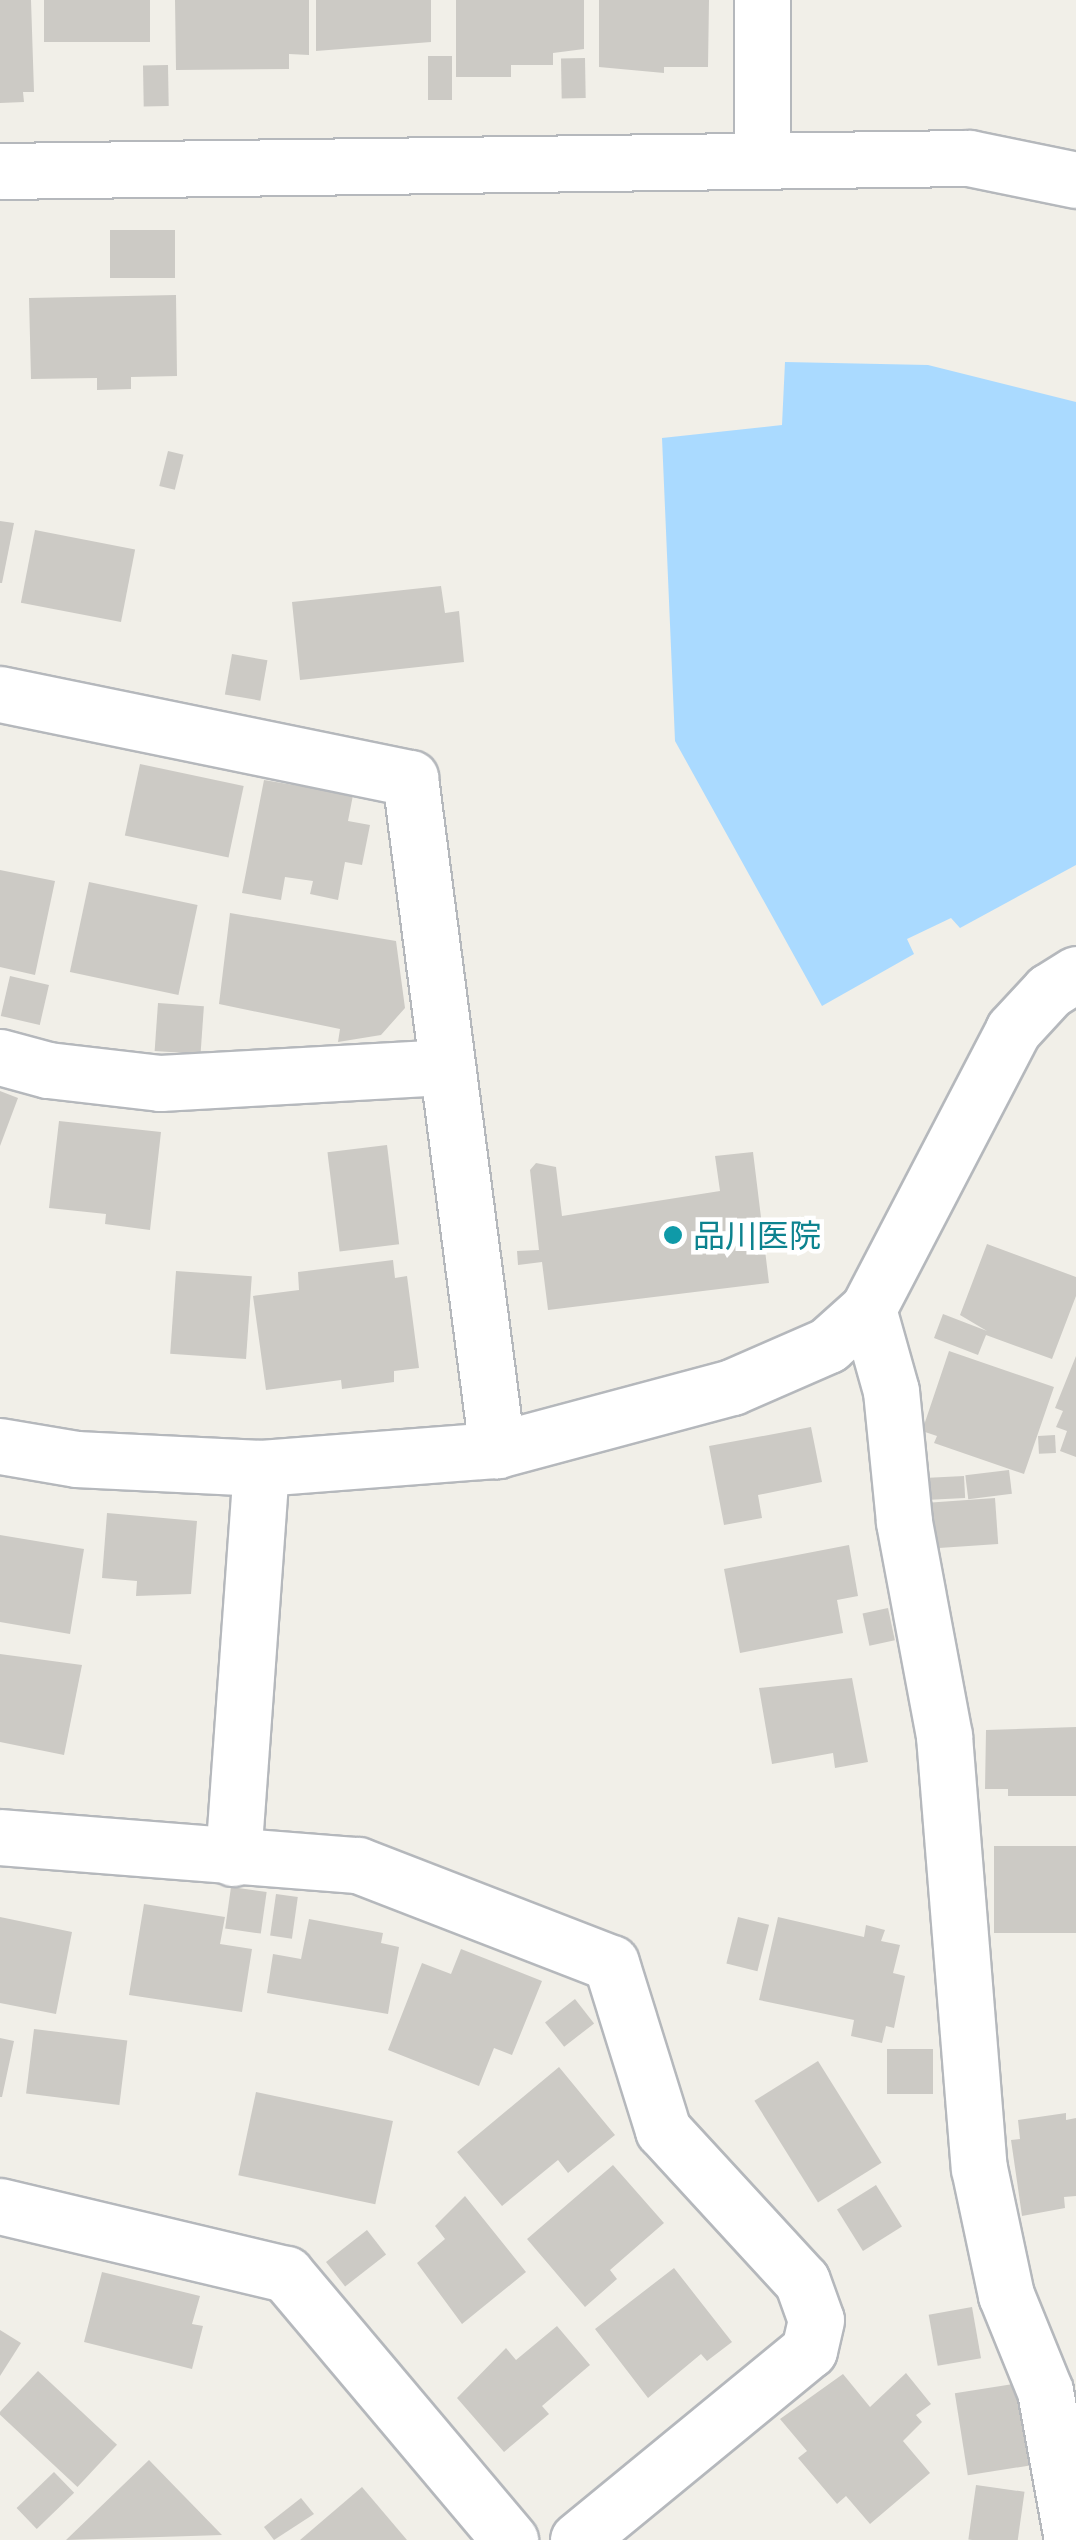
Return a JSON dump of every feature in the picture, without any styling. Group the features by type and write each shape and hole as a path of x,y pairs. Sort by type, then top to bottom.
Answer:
{"street":[{"path":"762,0 762,159"},
{"path":"0,171 969,158 1076,180"},
{"path":"0,694 410,778 444,1067 497,1450"},
{"path":"0,1446 76,1460 260,1468 497,1450 732,1387 828,1345 868,1309 1012,1030 1049,992 1076,974"},
{"path":"0,1057 48,1070 160,1084 282,1082 444,1067"},
{"path":"868,1309 890,1391 904,1522 950,1787 979,2168 1006,2295 1044,2392 1072,2540"},
{"path":"233,1858 260,1468"},
{"path":"0,1837 358,1865 611,1963 663,2130 802,2281 816,2320 809,2350 578,2540"},
{"path":"0,2206 286,2274 510,2540"}],"water":[{"path":"785,362 928,365 1076,402 1076,865 960,928 951,918 907,939 914,954 822,1006 675,741 662,438 782,425"}],"building":[{"path":"0,0 31,0 34,92 23,92 24,102 0,103"},
{"path":"44,0 150,0 150,42 44,42"},
{"path":"175,0 309,0 309,55 289,54 289,69 176,70"},
{"path":"316,0 431,0 431,42 316,51"},
{"path":"456,0 584,0 584,49 553,53 553,65 511,65 511,77 456,77"},
{"path":"599,0 709,0 708,67 664,67 664,73 599,67"},
{"path":"428,56 452,56 452,100 428,100"},
{"path":"561,58 585,58 586,98 562,98"},
{"path":"143,65 168,65 169,106 144,106"},
{"path":"110,230 175,230 175,278 110,278"},
{"path":"176,295 177,376 131,377 131,389 97,390 97,378 31,379 29,298"},
{"path":"168,451 184,455 175,490 159,486"},
{"path":"0,521 14,523 2,583 0,583"},
{"path":"35,530 135,549 121,622 21,603"},
{"path":"441,586 445,613 459,611 464,662 300,680 292,602"},
{"path":"232,654 267,660 260,701 225,694"},
{"path":"140,764 244,786 229,857 125,835"},
{"path":"264,780 353,795 348,821 370,825 362,865 345,862 338,900 310,894 313,881 285,877 281,900 242,893"},
{"path":"0,870 55,881 35,975 0,967"},
{"path":"89,882 198,905 178,995 70,972"},
{"path":"230,913 396,941 405,1008 381,1035 338,1042 340,1029 219,1004"},
{"path":"10,976 49,985 40,1025 1,1016"},
{"path":"158,1003 204,1006 201,1054 155,1051"},
{"path":"0,1091 18,1098 0,1146"},
{"path":"59,1121 161,1132 150,1230 105,1224 106,1214 49,1208"},
{"path":"387,1145 399,1244 340,1252 327,1152"},
{"name":"品川医院","path":"753,1152 769,1283 548,1310 542,1262 518,1265 517,1251 539,1250 530,1170 536,1163 556,1167 562,1216 720,1191 715,1156"},
{"path":"987,1244 1076,1277 1076,1296 1052,1359 986,1335 978,1355 934,1338 943,1314 987,1331 960,1315"},
{"path":"393,1260 395,1278 407,1276 419,1368 394,1371 394,1382 342,1389 341,1380 266,1390 253,1296 299,1290 298,1272"},
{"path":"176,1271 252,1276 246,1359 170,1354"},
{"path":"949,1351 1054,1387 1024,1474 934,1443 937,1436 922,1431"},
{"path":"1076,1356 1076,1457 1060,1451 1067,1431 1056,1427 1063,1411 1055,1408"},
{"path":"811,1427 822,1482 758,1495 762,1518 724,1525 709,1446"},
{"path":"1055,1435 1056,1453 1039,1454 1038,1436"},
{"path":"1009,1470 1012,1494 968,1499 965,1475"},
{"path":"964,1476 965,1498 925,1500 924,1478"},
{"path":"995,1498 998,1544 931,1549 928,1503"},
{"path":"107,1513 197,1521 191,1594 136,1596 137,1581 102,1578"},
{"path":"0,1535 84,1549 70,1634 0,1622"},
{"path":"849,1545 858,1596 837,1600 843,1633 740,1653 724,1569"},
{"path":"888,1608 895,1640 869,1646 863,1613"},
{"path":"0,1654 82,1665 64,1755 0,1742"},
{"path":"852,1678 868,1762 835,1768 833,1753 772,1764 759,1688"},
{"path":"1076,1727 1076,1796 1008,1796 1008,1789 985,1789 986,1730"},
{"path":"994,1846 1076,1846 1076,1933 994,1933"},
{"path":"231,1887 267,1892 261,1934 225,1929"},
{"path":"276,1894 298,1897 292,1939 270,1936"},
{"path":"144,1904 225,1917 220,1944 252,1949 242,2012 129,1995"},
{"path":"0,1917 72,1932 56,2014 0,2003"},
{"path":"738,1917 769,1925 757,1971 726,1964"},
{"path":"778,1917 864,1937 866,1925 885,1930 881,1941 900,1945 893,1973 905,1976 894,2028 886,2026 882,2043 851,2036 854,2020 759,2000"},
{"path":"309,1919 383,1933 381,1943 399,1947 388,2014 267,1993 273,1954 301,1959"},
{"path":"461,1949 542,1981 512,2055 494,2048 479,2086 388,2050 422,1963 451,1974"},
{"path":"575,1999 594,2023 564,2047 545,2022"},
{"path":"34,2029 127,2040 119,2105 26,2094"},
{"path":"0,2038 14,2041 2,2097 0,2097"},
{"path":"887,2049 933,2049 933,2094 887,2094"},
{"path":"818,2061 882,2163 818,2203 754,2101"},
{"path":"559,2067 615,2135 568,2173 558,2160 502,2206 457,2152"},
{"path":"256,2092 393,2121 375,2204 238,2175"},
{"path":"1066,2113 1066,2120 1076,2118 1076,2196 1064,2197 1065,2208 1022,2216 1011,2140 1020,2139 1018,2120"},
{"path":"613,2165 664,2223 610,2270 617,2279 585,2307 527,2239"},
{"path":"876,2185 902,2227 863,2251 837,2209"},
{"path":"465,2196 526,2272 462,2324 417,2263 445,2239 435,2226"},
{"path":"367,2230 386,2254 345,2286 326,2262"},
{"path":"674,2268 732,2342 707,2361 701,2354 648,2398 595,2329"},
{"path":"102,2272 200,2296 192,2324 203,2326 192,2369 84,2342"},
{"path":"972,2307 981,2358 938,2366 929,2315"},
{"path":"557,2326 590,2365 542,2406 549,2414 504,2452 457,2398 506,2348 516,2360"},
{"path":"0,2330 21,2343 0,2376"},
{"path":"38,2371 117,2445 77,2487 0,2415"},
{"path":"906,2373 931,2404 916,2415 922,2422 903,2441 930,2473 870,2524 846,2496 837,2504 798,2458 807,2451 780,2419 843,2374 870,2407"},
{"path":"1020,2383 1033,2465 968,2475 955,2393"},
{"path":"149,2460 222,2535 66,2540"},
{"path":"54,2472 74,2493 37,2529 17,2508"},
{"path":"976,2485 1025,2492 1018,2540 968,2539"},
{"path":"362,2487 407,2540 300,2540"},
{"path":"301,2498 314,2514 274,2540 264,2527"}],"place":[{"name":"品川医院","path":"673,1235"}]}
